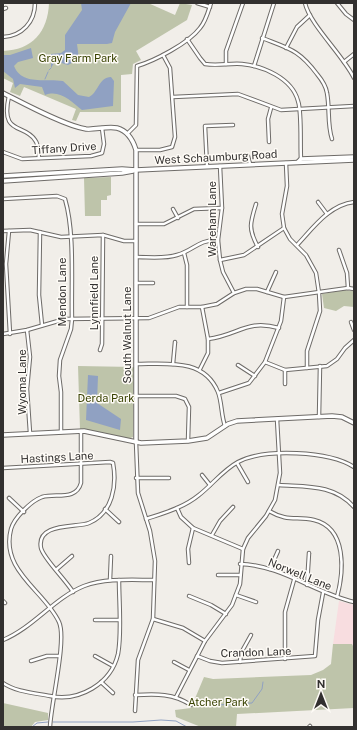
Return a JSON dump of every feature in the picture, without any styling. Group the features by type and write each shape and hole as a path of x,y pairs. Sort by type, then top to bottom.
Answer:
{"street":[{"path":"3,37 17,34 25,29 32,20 35,3"},
{"path":"198,3 210,7"},
{"path":"127,134 136,125 137,66 152,62 201,28 211,3"},
{"path":"226,64 226,51 243,3"},
{"path":"254,66 274,3"},
{"path":"305,3 310,15 354,78"},
{"path":"337,3 346,14 354,20"},
{"path":"286,48 296,27 310,15"},
{"path":"262,38 305,58 323,82 327,92 329,131 332,139"},
{"path":"187,39 206,64 254,66 281,77 287,83 298,101 300,160"},
{"path":"344,62 354,54"},
{"path":"3,93 73,126 86,129 116,128 127,134 134,142 136,150 160,150 172,146 175,137 170,68 163,55"},
{"path":"173,97 238,94 250,97 281,110 354,106"},
{"path":"9,96 4,110 6,122 10,127 34,138 37,143 39,158"},
{"path":"269,142 268,119 271,107"},
{"path":"207,166 205,126 233,125"},
{"name":"Tiffany Drive","path":"3,152 20,159 91,156 102,153 104,144 102,128"},
{"name":"South Walnut Lane","path":"135,711 138,660 153,619 154,580 152,543 139,498 136,478 136,150"},
{"path":"206,159 248,156 250,164"},
{"name":"West Schaumburg Road","path":"3,176 122,169 136,170 220,166 354,157"},
{"name":"West Schaumburg Road","path":"300,160 354,160"},
{"path":"286,162 287,186 282,214 284,228 290,239 306,255 316,273 319,293 320,311 307,351 307,368"},
{"name":"Wareham Lane","path":"220,166 222,208 218,240 220,260 223,272 234,293"},
{"name":"West Schaumburg Road","path":"3,181 122,173 136,170"},
{"name":"Mendon Lane","path":"3,199 54,196 65,199 68,207 72,319 71,329 60,360 59,376 61,392 61,432"},
{"path":"318,202 327,214"},
{"path":"297,245 327,214 338,207 354,202"},
{"path":"256,204 251,220 251,234 258,247"},
{"path":"136,224 164,224 194,209 222,208"},
{"path":"173,209 178,218"},
{"path":"220,260 244,255 258,247 284,228"},
{"path":"3,231 28,230 54,236 70,237 103,235 136,241"},
{"path":"10,231 6,264 10,334"},
{"path":"40,232 39,295 42,326"},
{"name":"Lynnfield Lane","path":"100,350 103,235"},
{"path":"136,257 169,256 184,253 198,243 218,240"},
{"path":"339,250 347,273 348,288"},
{"path":"184,253 188,265 188,307"},
{"path":"267,292 276,272"},
{"path":"136,283 153,284"},
{"path":"3,334 10,334 57,321 72,319 136,319 152,317 169,310 217,304 234,293 246,289 257,289 284,297 348,288 354,289"},
{"path":"219,393 249,383 265,362 279,328 284,297"},
{"path":"200,369 208,352 208,339 202,307"},
{"path":"351,322 354,330"},
{"path":"208,339 222,337 251,325 265,324 279,328"},
{"name":"Wyoma Lane","path":"27,330 30,357 28,389 30,434"},
{"path":"265,362 285,370 320,366 332,363 354,340"},
{"path":"174,364 175,342"},
{"path":"136,364 183,364 200,369 209,376 219,393 225,426"},
{"path":"238,365 255,376"},
{"path":"319,416 320,366"},
{"path":"285,370 285,384"},
{"path":"136,396 176,396 183,398 188,406 188,441"},
{"path":"3,435 81,431 136,442 188,441 207,438 225,426 240,420 339,416 354,423"},
{"path":"176,697 205,641 226,614 236,595 243,549 248,538 269,511 275,500 279,485 277,418"},
{"path":"50,727 61,627 58,619 18,571 10,556 11,529 24,512 40,498 69,495 76,492 81,483 81,431"},
{"path":"146,519 177,508 198,496 237,463 255,456 279,454 320,454 354,467"},
{"name":"Hastings Lane","path":"3,468 113,462 113,494 111,502 105,509"},
{"path":"237,463 248,482"},
{"path":"202,475 210,485"},
{"path":"136,478 169,478"},
{"path":"279,485 323,488 338,495 354,506"},
{"path":"9,498 24,512"},
{"path":"212,536 220,521 233,507"},
{"path":"177,508 186,523 193,528 243,549"},
{"path":"73,592 41,550 40,544 43,537 57,528 90,523 105,509 119,522"},
{"path":"269,511 283,518 315,520 325,524 334,534 340,550 340,583 337,597"},
{"path":"189,563 188,549 193,528"},
{"path":"270,569 278,550"},
{"path":"307,585 309,553"},
{"path":"57,570 72,556"},
{"path":"110,580 112,556"},
{"name":"Norwell Lane","path":"240,564 252,564 270,569 323,593 354,602"},
{"path":"218,575 240,575"},
{"path":"3,640 27,628 73,592 90,584 110,580 154,580"},
{"path":"3,683 20,690 53,697 77,696 90,691 101,682 113,666 118,651 119,580"},
{"path":"285,659 285,612 294,580"},
{"name":"Crandon Lane","path":"197,656 210,661 222,663 316,656 318,620 323,593"},
{"path":"236,595 256,602"},
{"path":"189,596 226,614"},
{"path":"153,619 183,628 205,641"},
{"path":"95,620 119,620"},
{"path":"240,662 241,653 251,635"},
{"path":"31,661 47,656 59,656"},
{"path":"95,656 113,666"},
{"path":"174,662 190,670"},
{"path":"101,682 113,693"},
{"path":"135,694 160,694 176,697 191,705"}],"shaded area":[{"path":"339,601 354,605 354,648 352,644 333,644"}],"green space":[{"name":"Gray Farm Park","path":"49,3 148,3 175,15 180,3 192,5 187,20 136,51 141,60 133,64 132,74 121,75 121,112 80,112 76,121 72,120 76,109 24,87 20,96 10,92 13,83 3,78 3,51 22,47 36,38 42,31 45,23"},
{"path":"111,177 111,195 107,196 107,200 101,200 101,216 85,216 84,178"},
{"path":"345,290 354,291 354,307 344,306 336,311 324,308 322,294"},
{"name":"Derda Park","path":"78,366 134,367 133,437 128,439 80,429"},
{"name":"Atcher Park","path":"333,644 352,644 354,648 354,708 237,714 236,727 201,727 176,717 175,710 191,708 204,677 213,679 311,675 323,670 331,664"},
{"path":"3,703 48,713 48,720 35,722 31,727 3,727"}],"water":[{"path":"81,3 131,3 115,32 112,43 77,44 79,59 68,65 58,62 54,63 51,68 51,54 61,53 65,50 65,35 82,10"},
{"path":"31,48 33,58 18,62 14,66 23,76 35,80 63,81 78,95 89,97 95,92 101,82 111,77 114,81 113,106 82,110 61,95 45,95 42,87 20,84 15,88 13,79 3,71 3,55 10,55"},
{"path":"88,375 98,376 97,403 121,419 120,430 86,420"}],"waterway":[{"path":"45,79 48,72"},
{"path":"201,706 252,703 262,689 263,682"},
{"path":"53,722 133,722 161,720 176,721 187,727"},
{"path":"32,727 37,723 48,722"}]}
